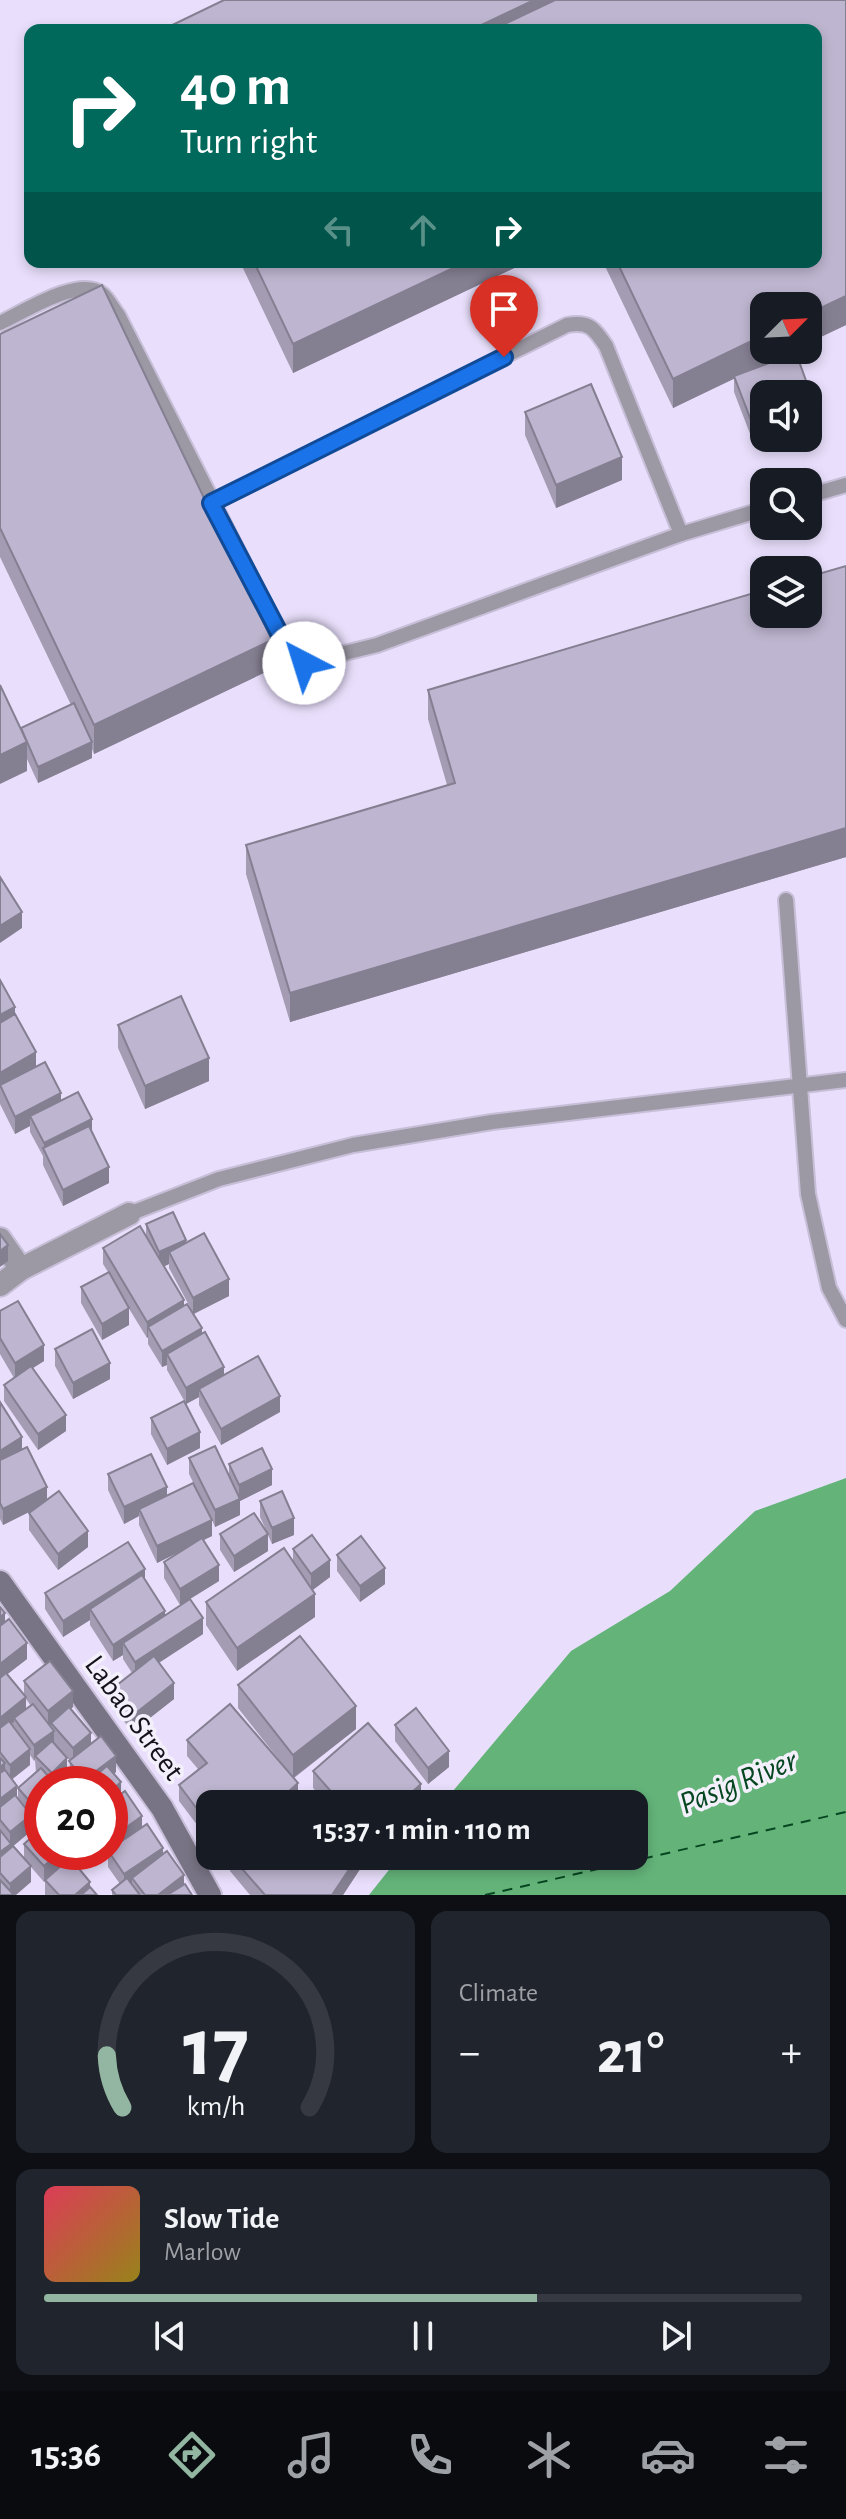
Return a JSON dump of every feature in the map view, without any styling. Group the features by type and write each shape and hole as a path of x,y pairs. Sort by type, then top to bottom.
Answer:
{"main road":[{"name":"Labao Street","path":"0,1582 162,1808 210,1895"}],"street":[{"path":"0,1285 21,1269 129,1214"},
{"path":"0,1239 21,1269"}],"lane":[{"path":"0,323 73,289 90,288 103,295 118,315 287,648 304,663 377,645 681,534 750,513"},
{"path":"211,503 567,325 582,322 594,328 606,346 681,534"},
{"path":"822,492 846,485"},
{"path":"786,900 808,1194 829,1288 846,1320"},
{"path":"129,1214 219,1179 353,1145 492,1122 846,1080"}],"water":[{"name":"Pasig River","path":"846,1478 846,1895 369,1895 389,1870 648,1870 648,1790 454,1790 571,1651 670,1591 755,1511"}],"building":[{"path":"224,0 534,0 484,24 174,24"},
{"path":"555,0 846,0 846,296 822,307 822,292 750,292 750,342 673,379 620,268 822,268 822,24 505,24"},
{"path":"257,268 453,268 293,344"},
{"path":"102,285 272,640 94,725 0,528 0,334"},
{"path":"766,364 800,364 806,380 750,380 750,418 734,376"},
{"path":"591,384 622,457 556,485 525,412"},
{"path":"846,566 846,828 290,993 246,845 455,783 428,690 750,594 750,628 822,628 822,573"},
{"path":"0,685 27,742 0,755"},
{"path":"74,703 92,742 38,767 21,728"},
{"path":"0,877 22,912 0,926"},
{"path":"0,980 15,1007 0,1015"},
{"path":"181,996 209,1058 145,1086 118,1025"},
{"path":"15,1014 36,1052 0,1073 0,1023"},
{"path":"45,1062 61,1093 15,1117 0,1085"},
{"path":"78,1092 92,1119 44,1143 30,1116"},
{"path":"89,1126 109,1167 63,1190 43,1148"},
{"path":"173,1212 186,1240 159,1252 146,1224"},
{"path":"140,1226 184,1300 147,1322 103,1248"},
{"path":"204,1233 229,1279 193,1298 169,1252"},
{"path":"0,1234 8,1245 0,1251"},
{"path":"109,1272 129,1308 102,1324 81,1287"},
{"path":"18,1301 44,1345 15,1363 0,1338 0,1311"},
{"path":"187,1304 202,1328 162,1351 148,1327"},
{"path":"92,1329 110,1363 73,1383 55,1349"},
{"path":"205,1332 224,1367 186,1388 167,1354"},
{"path":"258,1356 280,1396 221,1429 199,1389"},
{"path":"31,1366 66,1415 38,1434 4,1385"},
{"path":"184,1401 200,1432 167,1449 151,1418"},
{"path":"0,1402 22,1437 0,1451"},
{"path":"215,1446 240,1499 215,1510 189,1458"},
{"path":"27,1447 47,1487 3,1509 0,1503 0,1460"},
{"path":"262,1448 272,1469 239,1485 229,1464"},
{"path":"151,1454 167,1487 124,1507 108,1474"},
{"path":"193,1483 212,1520 157,1546 139,1509"},
{"path":"59,1491 88,1531 58,1554 29,1513"},
{"path":"282,1491 294,1518 272,1528 260,1501"},
{"path":"254,1513 268,1534 234,1556 220,1534"},
{"path":"312,1535 330,1560 311,1574 293,1549"},
{"path":"361,1536 385,1568 360,1586 337,1555"},
{"path":"202,1538 219,1565 180,1589 164,1562"},
{"path":"128,1542 145,1569 63,1621 45,1593"},
{"path":"284,1548 315,1594 237,1648 206,1602"},
{"path":"142,1575 165,1611 113,1645 90,1609"},
{"path":"190,1599 203,1618 135,1662 123,1643"},
{"path":"9,1619 27,1643 0,1664 0,1626"},
{"path":"300,1636 356,1706 293,1755 238,1685"},
{"path":"154,1656 174,1683 132,1716 112,1689"},
{"path":"50,1661 73,1691 48,1711 24,1681"},
{"path":"6,1673 26,1697 0,1718 0,1678"},
{"path":"33,1704 54,1731 34,1745 14,1718"},
{"path":"230,1704 298,1783 290,1790 196,1790 196,1807 179,1785 207,1763 187,1740"},
{"path":"69,1707 91,1733 73,1748 51,1723"},
{"path":"416,1708 449,1751 428,1768 395,1725"},
{"path":"9,1721 30,1749 10,1765 0,1752 0,1728"},
{"path":"368,1723 421,1784 414,1790 330,1790 313,1771"},
{"path":"101,1736 116,1756 103,1766 73,1766 69,1761"},
{"path":"52,1741 67,1758 59,1766 45,1766 35,1756"},
{"path":"5,1770 17,1786 0,1799 0,1773"},
{"path":"15,1795 24,1806 24,1821 10,1832 0,1820 0,1807"},
{"path":"128,1795 142,1816 128,1826"},
{"path":"147,1824 163,1848 124,1874 121,1870 128,1870 128,1837"},
{"path":"0,1830 11,1844 0,1852"},
{"path":"13,1846 24,1858 26,1870 10,1884 0,1873 0,1857"},
{"path":"167,1851 184,1875 158,1895 145,1895 132,1878"},
{"path":"56,1870 80,1870 90,1882 75,1895 59,1895 45,1880"},
{"path":"243,1870 349,1870 332,1895 265,1895"},
{"path":"127,1878 140,1895 116,1895 112,1890"},
{"path":"0,1880 13,1894 0,1895"},
{"path":"185,1884 192,1895 167,1895"},
{"path":"90,1887 97,1895 81,1895"}],"ferry route":[{"path":"485,1895 846,1812"}],"route":[{"path":"304,663 287,648 211,503 504,357"}]}
